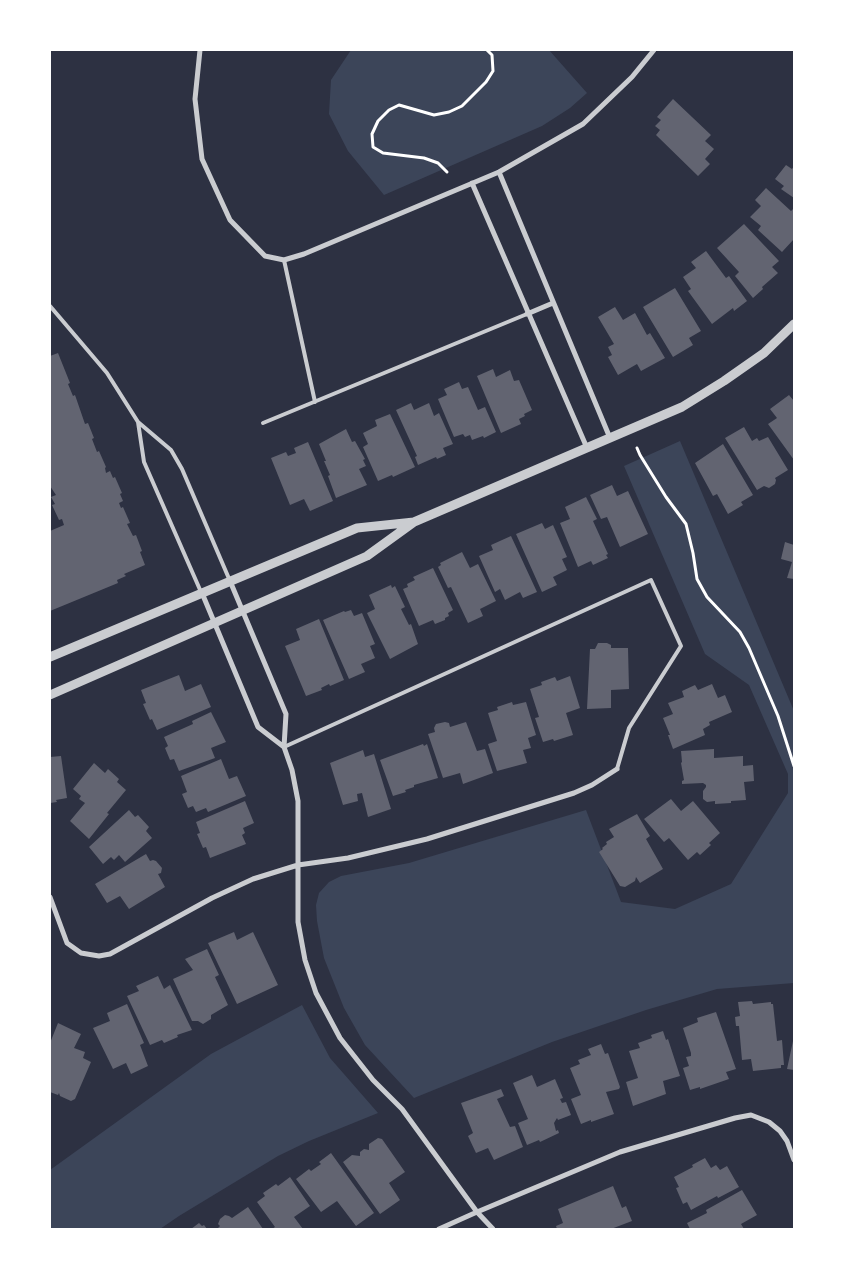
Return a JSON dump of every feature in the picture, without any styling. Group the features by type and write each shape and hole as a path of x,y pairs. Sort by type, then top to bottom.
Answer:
{"street":[{"path":"200,50 195,99 202,159 230,220 265,256 284,260 304,254 499,172 583,124 632,77 654,50"},
{"path":"499,172 610,438"},
{"path":"472,183 527,314 587,448"},
{"path":"527,314 553,303"},
{"path":"50,695 367,556 414,522 682,407 764,354 794,324"},
{"path":"50,657 357,528 414,522"},
{"path":"230,581 286,714 284,747 292,770 298,801 298,922 305,960 316,993 340,1038 373,1080 402,1109 476,1212 493,1229"},
{"path":"202,593 258,727 284,747"},
{"path":"50,897 67,943 80,953 99,956 110,954 212,898 254,878 298,866 348,858 427,839 574,794 617,769"},
{"path":"439,1229 620,1152 701,1127 751,1115 769,1122 780,1131 787,1141 794,1160"}],"lane":[{"path":"284,260 315,402"},
{"path":"50,306 107,373 138,422 171,450 182,469 230,581"},
{"path":"263,423 527,314"},
{"path":"138,422 144,462 202,593"},
{"path":"284,747 652,580 681,646 629,728 617,769"}],"path":[{"path":"447,172 438,163 424,158 383,152 373,147 372,134 378,121 389,110 399,105 434,115 449,112 462,106 486,82 493,71 492,55 487,50"},
{"path":"637,448 666,497 686,524 698,579 706,597 740,632 749,648 778,716 794,766"}],"shaded area":[{"path":"351,50 549,50 587,93 570,108 542,126 384,195 348,151 329,114 331,80"},
{"path":"680,441 794,711 794,983 717,989 646,1010 552,1042 414,1098 365,1045 344,1008 324,958 316,905 319,893 329,882 341,876 409,863 586,810 621,902 675,909 731,884 788,793 788,774 749,685 705,654 624,466"},
{"path":"302,1005 330,1058 378,1113 309,1141 278,1156 160,1229 50,1229 50,1170 211,1054"}],"building":[{"path":"673,99 711,135 705,141 714,149 705,159 710,164 698,176 656,135 660,130 655,126 661,120 657,117"},
{"path":"786,165 792,169 794,166 794,198 781,189 784,186 775,179"},
{"path":"766,188 791,211 794,208 794,239 782,252 758,230 761,226 750,217 761,206 755,200"},
{"path":"744,224 779,261 772,267 778,273 753,298 735,276 739,272 717,248"},
{"path":"706,251 726,278 729,276 747,301 734,311 733,308 712,324 688,291 691,289 683,277 696,268 691,262"},
{"path":"675,288 701,331 689,338 693,345 673,357 643,307"},
{"path":"615,307 623,320 635,313 647,335 650,333 665,358 641,371 637,364 618,375 608,357 612,355 608,347 614,344 598,317"},
{"path":"58,353 73,396 75,395 85,424 88,423 94,438 92,439 97,452 99,451 106,467 106,473 110,471 113,478 115,477 122,493 120,494 123,501 119,503 121,508 123,507 130,523 127,524 133,536 136,535 145,565 124,574 126,576 117,580 118,583 50,611 50,531 64,525 62,519 59,520 52,505 55,504 51,497 56,495 50,486 50,356"},
{"path":"493,369 496,377 510,370 514,381 519,380 532,410 519,419 521,424 501,433 477,376"},
{"path":"459,382 462,389 468,387 478,410 485,407 496,432 484,438 483,436 472,440 470,435 465,437 463,434 454,437 438,399 447,395 444,389"},
{"path":"789,395 794,401 794,460 768,424 777,418 770,409"},
{"path":"411,403 414,410 429,403 434,416 439,413 453,444 443,448 446,455 418,465 415,457 417,456 396,410"},
{"path":"390,414 415,467 393,477 392,475 378,481 363,447 368,444 363,433 377,426 375,420"},
{"path":"744,427 752,441 757,438 759,441 768,437 788,470 775,478 775,484 769,488 764,486 757,490 725,438"},
{"path":"346,429 352,442 355,441 365,459 363,460 366,466 359,469 367,485 336,498 324,461 326,461 319,444"},
{"path":"308,442 333,501 310,511 304,499 290,505 271,458 286,452 288,456 296,453 294,448"},
{"path":"723,444 753,495 741,502 743,505 728,514 717,494 713,496 695,463"},
{"path":"612,485 617,496 628,491 648,534 620,547 607,517 601,519 590,495"},
{"path":"586,497 597,519 593,521 608,554 606,555 608,558 593,565 591,561 578,567 560,523 570,519 565,507"},
{"path":"542,523 545,529 553,525 567,557 562,559 567,570 553,577 557,585 542,592 516,534"},
{"path":"511,536 537,592 523,598 520,592 505,600 500,589 495,592 479,556 493,550 491,545"},
{"path":"785,542 794,545 794,579 787,578 792,562 781,559"},
{"path":"462,552 470,568 478,564 496,601 480,609 483,616 468,623 451,587 448,588 438,567 441,565 440,563"},
{"path":"433,568 453,610 448,613 449,616 445,620 435,624 433,620 419,626 403,589 408,587 407,584 415,580 413,577"},
{"path":"391,585 392,588 395,586 405,607 401,609 409,625 411,624 418,644 390,659 367,613 375,609 369,595"},
{"path":"351,610 354,616 362,613 375,644 370,646 375,658 361,664 365,672 349,679 323,620"},
{"path":"319,619 344,680 330,686 329,684 321,688 322,690 306,696 285,646 300,640 296,629"},
{"path":"598,643 607,643 611,645 611,648 628,648 629,689 611,690 611,708 587,709 590,649 595,649"},
{"path":"179,675 185,691 201,684 211,707 157,730 143,704 146,703 141,690"},
{"path":"570,676 580,708 566,713 573,735 554,741 553,739 543,742 535,718 539,717 530,689 542,685 541,682 555,677 557,681"},
{"path":"712,684 718,698 725,695 732,712 709,722 710,725 703,729 705,735 673,749 663,718 673,714 668,703 684,697 682,691 695,685 698,690"},
{"path":"512,702 513,705 526,702 536,735 528,738 531,748 523,750 527,763 497,771 488,744 497,741 488,713 498,710 497,707"},
{"path":"211,712 226,742 211,748 215,758 179,771 174,759 170,760 165,748 168,746 164,737 193,724 192,721"},
{"path":"466,722 477,751 485,749 493,773 463,784 460,773 443,778 428,734 435,732 436,724 449,723 450,727"},
{"path":"423,744 424,746 427,744 438,778 414,785 414,787 405,790 406,792 393,796 380,760"},
{"path":"714,749 714,758 743,756 743,766 753,765 754,781 744,782 746,800 715,804 715,801 707,802 703,799 703,791 706,785 703,783 682,784 684,780 681,751"},
{"path":"363,750 365,757 374,754 391,809 368,817 362,793 357,794 358,801 343,805 330,763"},
{"path":"61,756 67,798 50,803 50,757"},
{"path":"221,759 229,779 237,776 246,796 208,812 206,808 196,812 193,806 188,808 182,794 187,792 181,776"},
{"path":"94,763 105,773 108,769 119,779 117,782 126,790 89,839 70,821 85,803 79,799 81,796 73,789"},
{"path":"671,799 681,811 693,801 720,833 700,855 697,852 688,860 669,838 664,842 644,819"},
{"path":"245,801 254,823 243,828 245,833 242,835 246,844 210,858 206,847 203,848 197,834 200,833 196,822"},
{"path":"129,810 135,817 138,815 149,827 146,831 152,838 125,862 119,855 114,860 111,857 103,864 89,847"},
{"path":"637,814 650,836 646,839 663,869 640,883 636,877 635,881 625,887 620,886 599,852 607,844 606,842 614,837 609,829"},
{"path":"146,854 150,861 156,861 162,868 161,873 158,874 165,887 129,909 120,896 107,903 95,884"},
{"path":"234,932 237,940 253,932 278,985 237,1004 208,943"},
{"path":"207,949 219,975 215,977 228,1005 211,1015 211,1019 203,1024 198,1021 192,1021 173,979 193,970 185,959"},
{"path":"158,976 164,989 170,985 192,1030 177,1035 178,1037 164,1043 162,1040 150,1045 127,996 139,991 136,986"},
{"path":"752,1001 753,1004 771,1002 773,1004 777,1041 782,1040 784,1065 781,1065 781,1068 753,1071 751,1059 742,1060 739,1026 736,1026 735,1017 740,1016 738,1002"},
{"path":"127,1004 144,1043 140,1045 148,1066 131,1074 126,1063 113,1069 93,1028 110,1021 107,1013"},
{"path":"716,1012 736,1069 726,1072 729,1079 700,1089 700,1087 690,1090 683,1068 689,1066 686,1057 691,1056 691,1053 683,1028 698,1022 697,1018"},
{"path":"58,1023 81,1034 74,1048 85,1052 83,1058 91,1062 75,1099 71,1101 60,1096 59,1093 58,1095 50,1092 50,1043"},
{"path":"663,1031 666,1040 668,1039 680,1076 663,1081 666,1094 633,1106 626,1082 638,1078 629,1051 640,1048 638,1043 652,1038 651,1035"},
{"path":"794,1041 794,1070 787,1069"},
{"path":"601,1044 605,1054 608,1053 620,1087 619,1089 606,1092 614,1114 581,1124 571,1099 581,1095 570,1068 580,1064 578,1060 591,1055 588,1049"},
{"path":"532,1075 537,1087 555,1079 563,1098 560,1099 562,1103 566,1102 571,1115 558,1120 557,1118 554,1123 556,1131 558,1130 559,1133 540,1142 539,1140 527,1145 518,1123 528,1119 513,1083"},
{"path":"501,1089 504,1096 497,1099 510,1127 515,1126 523,1147 494,1160 488,1148 476,1153 468,1136 473,1133 461,1103"},
{"path":"378,1138 382,1139 405,1172 389,1183 400,1200 380,1214 343,1162 352,1155 360,1156 360,1152 364,1149 369,1150 369,1144"},
{"path":"331,1153 374,1213 356,1226 337,1201 321,1212 296,1179 309,1169 311,1171 321,1164 319,1162"},
{"path":"705,1158 711,1168 716,1165 720,1170 727,1166 739,1187 691,1210 687,1202 683,1204 676,1188 679,1187 674,1177"},
{"path":"290,1177 310,1206 294,1217 303,1229 272,1229 275,1227 257,1202 265,1196 263,1193 276,1184 278,1186"},
{"path":"613,1186 622,1208 626,1206 632,1221 611,1229 557,1229 556,1226 563,1223 558,1209"},
{"path":"742,1190 757,1215 741,1224 744,1229 690,1229 687,1223 707,1213 706,1210"},
{"path":"248,1207 263,1229 217,1229 220,1226 218,1224 220,1219 225,1215 232,1218"},
{"path":"199,1223 207,1229 191,1229"}]}
